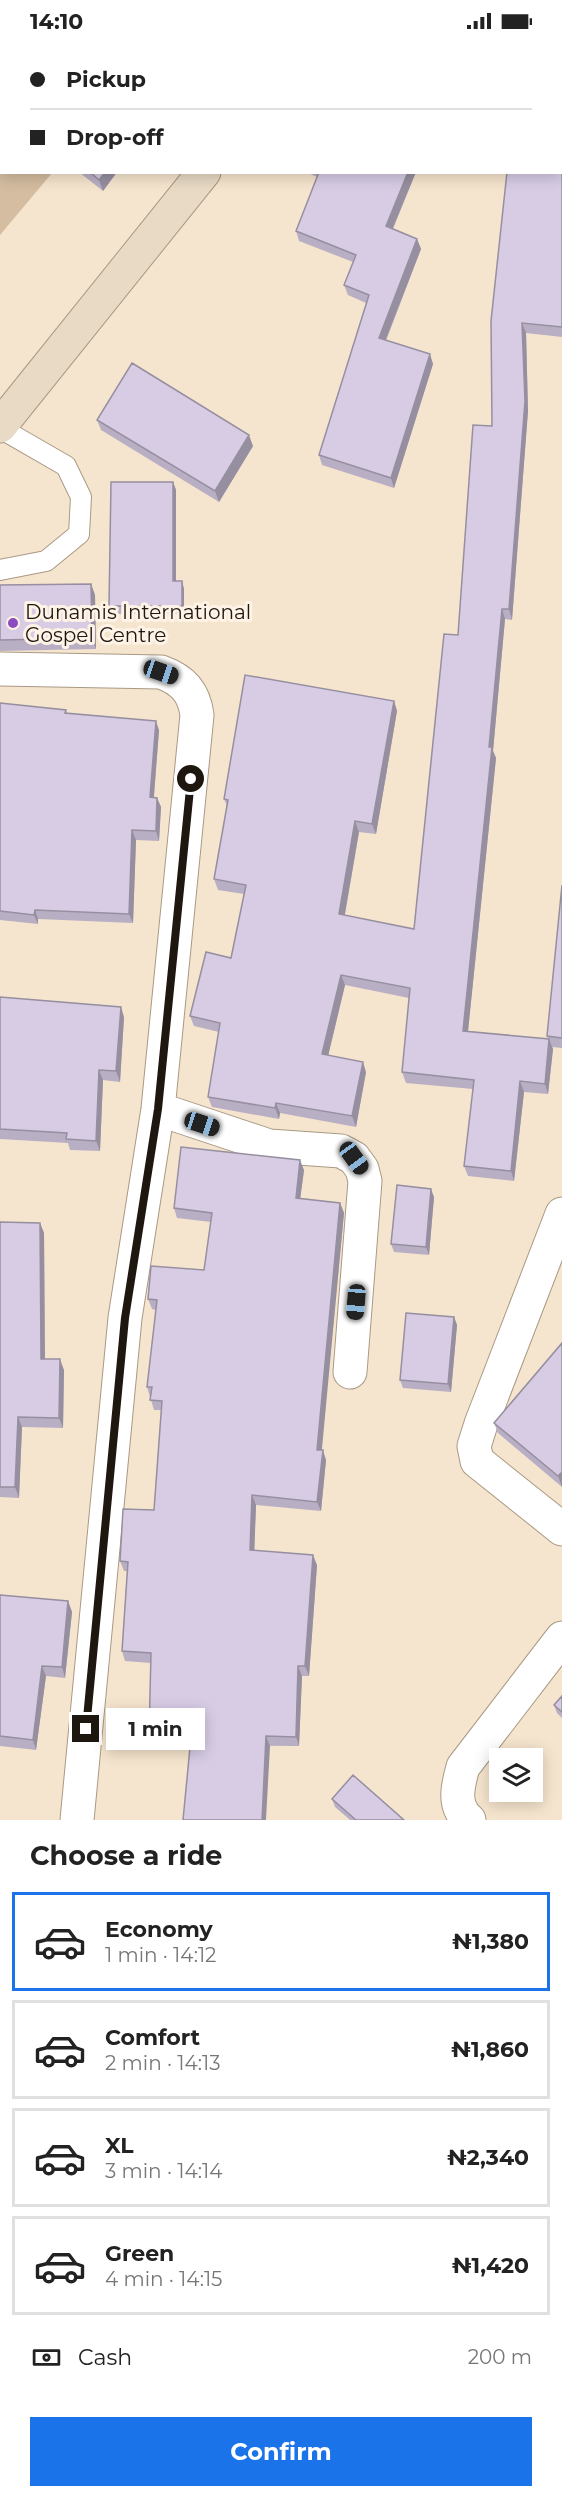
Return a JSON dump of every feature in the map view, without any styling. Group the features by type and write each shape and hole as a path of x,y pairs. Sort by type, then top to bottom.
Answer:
{"street":[{"path":"0,427 202,174"},
{"path":"0,669 161,672 177,678 195,700 197,715 158,1109 125,1318 77,1820"},
{"path":"158,1109 269,1146 341,1151 354,1158 362,1169 365,1181 350,1372"},
{"path":"562,1214 474,1446 477,1461 562,1529"},
{"path":"469,1820 462,1815 456,1792 463,1767 562,1638"}],"lane":[{"path":"0,427 66,466 81,497 79,534 46,561 0,570"}],"shaded area":[{"path":"0,174 51,174 0,235"}],"building":[{"path":"92,174 104,174 99,180"},
{"path":"318,174 407,174 386,226 417,239 379,338 430,354 391,478 319,455 369,295 344,285 356,255 296,231"},
{"path":"507,174 562,174 562,327 522,323 525,401 509,609 502,609 489,747 492,747 463,1031 549,1039 545,1084 520,1081 511,1171 464,1166 474,1080 402,1072 410,988 341,975 322,1054 363,1062 352,1116 276,1103 275,1108 208,1097 220,1023 190,1016 206,952 231,958 246,885 214,879 228,800 224,799 245,675 394,701 372,824 355,821 339,914 414,929 444,634 458,635 473,425 492,426 491,321"},
{"path":"132,363 249,435 215,491 97,420"},
{"path":"111,482 173,482 173,581 182,581 182,606 109,606"},
{"path":"91,584 92,638 0,640 0,585"},
{"path":"0,703 66,710 65,713 156,721 150,797 157,798 156,831 132,830 129,914 35,910 34,915 0,911"},
{"path":"562,885 562,1038 547,1036"},
{"path":"0,997 121,1007 116,1071 99,1070 96,1141 66,1139 67,1133 0,1129"},
{"path":"181,1147 300,1160 296,1198 340,1203 317,1450 323,1450 317,1502 252,1495 250,1550 313,1555 305,1666 298,1666 296,1737 266,1736 262,1820 183,1820 191,1737 149,1736 151,1653 122,1651 128,1562 120,1561 123,1509 154,1510 162,1401 150,1400 152,1387 147,1387 157,1300 148,1299 151,1266 204,1270 212,1213 174,1208"},
{"path":"397,1185 431,1189 426,1247 391,1244"},
{"path":"0,1222 40,1223 41,1359 60,1359 59,1418 18,1417 15,1487 0,1487"},
{"path":"406,1313 454,1317 448,1384 400,1380"},
{"path":"562,1343 562,1472 558,1476 494,1423"},
{"path":"0,1595 68,1601 62,1667 42,1666 33,1740 0,1736"},
{"path":"562,1696 562,1712 554,1705"},
{"path":"353,1775 404,1820 356,1820 332,1799"}],"place":[{"name":"Dunamis International Gospel Centre","path":"13,623"}],"route":[{"path":"86,1729 125,1318 158,1109 191,779"}]}
